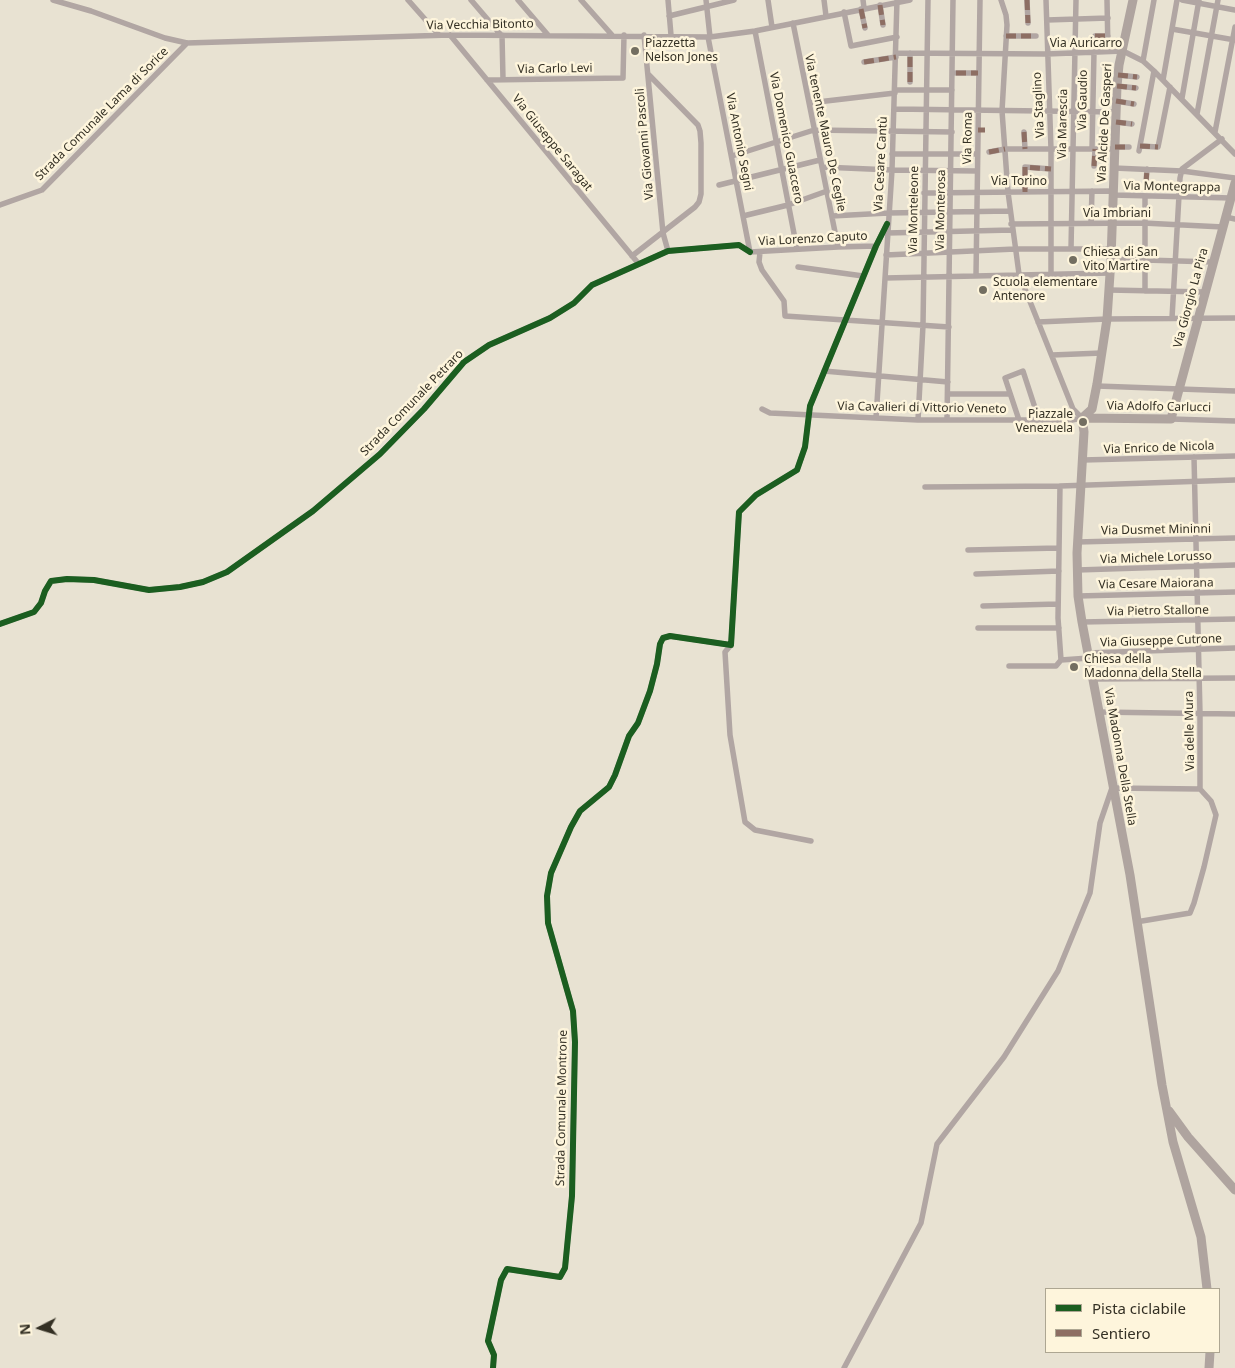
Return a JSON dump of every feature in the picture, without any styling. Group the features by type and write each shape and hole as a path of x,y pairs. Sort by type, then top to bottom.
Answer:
{"street":[{"name":"Via Vecchia Bitonto","path":"54,0 91,11 165,38 187,43 501,34 709,37 755,31 897,1 910,0"},
{"path":"408,0 439,35"},
{"path":"471,0 501,34 503,80"},
{"path":"518,0 548,35"},
{"path":"581,0 612,35"},
{"path":"668,0 671,35"},
{"path":"669,16 707,3 734,0"},
{"path":"768,0 772,27"},
{"path":"824,0 826,16"},
{"path":"863,0 865,28"},
{"name":"Via Monteleone","path":"918,420 922,325 928,0"},
{"name":"Via Monterosa","path":"947,420 953,0"},
{"name":"Via Roma","path":"976,276 980,0"},
{"path":"1001,0 1006,14 1002,111 1008,192 1019,274 1073,409 1082,418"},
{"path":"1027,0 1028,23"},
{"name":"Via Staglino","path":"1046,0 1052,191 1051,274"},
{"name":"Via Marescia","path":"1071,249 1076,0"},
{"path":"1107,0 1108,51"},
{"name":"Via Alcide De Gasperi","path":"1082,418 1092,408 1107,319 1112,249 1117,86 1133,0"},
{"path":"1144,61 1154,0"},
{"path":"1163,80 1177,0"},
{"path":"1182,0 1217,3 1235,10"},
{"name":"Via Cesare Cantù","path":"876,418 892,170 897,1"},
{"path":"1182,98 1199,2"},
{"name":"Via Antonio Segni","path":"707,3 709,37 750,252"},
{"path":"1197,114 1217,3"},
{"path":"880,5 883,25"},
{"path":"844,12 851,46 897,37"},
{"path":"1047,20 1108,18"},
{"name":"Via tenente Mauro De Ceglie","path":"793,23 838,247"},
{"path":"1215,132 1235,27"},
{"path":"1172,29 1234,40"},
{"name":"Via Domenico Guaccero","path":"755,31 797,249"},
{"name":"Via Giuseppe Saragat","path":"450,35 638,263"},
{"name":"Via Carlo Levi","path":"487,80 623,78 624,35"},
{"name":"Via Giovanni Pascoli","path":"644,35 663,232 668,251"},
{"path":"1006,36 1036,36"},
{"path":"1096,36 1108,36"},
{"name":"Strada Comunale Lama di Sorice","path":"0,205 42,190 187,43"},
{"name":"Via Auricarro","path":"864,62 910,53 1047,54 1123,51 1144,61 1154,70 1235,154"},
{"name":"Via Gaudio","path":"1094,52 1092,112 1094,166"},
{"path":"910,53 910,82"},
{"path":"1154,70 1140,148 1158,147 1170,87"},
{"path":"956,73 978,73"},
{"path":"632,256 695,207 699,202 701,194 700,131 698,125 648,74"},
{"path":"1118,75 1137,77"},
{"path":"1117,86 1136,88"},
{"path":"809,103 895,92 952,90"},
{"path":"1116,100 1134,104"},
{"path":"894,109 1116,112"},
{"path":"1116,122 1132,124"},
{"path":"732,156 814,130 952,132"},
{"path":"978,130 986,130"},
{"path":"1024,132 1025,149"},
{"path":"1172,318 1182,171 1194,159 1222,139"},
{"path":"989,152 1005,149 1129,147"},
{"path":"892,154 978,154"},
{"path":"719,185 782,170 821,164 892,170 977,171"},
{"path":"1025,192 1025,168 1051,168"},
{"path":"1114,168 1182,171 1235,178"},
{"path":"1146,183 1147,169"},
{"name":"Via Giorgio La Pira","path":"1171,419 1223,227 1230,218 1230,198 1235,183"},
{"path":"743,216 788,205 827,191"},
{"path":"1091,223 1092,191"},
{"name":"Via Torino","path":"924,193 1092,191 1113,193"},
{"name":"Via Montegrappa","path":"1113,193 1145,196 1230,198"},
{"path":"1145,196 1145,291"},
{"path":"832,216 1010,211"},
{"name":"Via Imbriani","path":"887,233 976,231 1052,224 1091,223 1223,227"},
{"path":"811,841 755,830 745,822 730,735 726,652 731,645 739,512 756,495 797,470 805,448 810,406 876,246 888,224"},
{"name":"Strada Comunale Petraro","path":"0,624 34,612 41,604 45,591 51,581 67,579 94,580 149,590 180,587 203,582 227,572 313,511 380,454 424,409 464,362 489,345 550,318 574,304 592,285 668,251 739,245 750,252"},
{"name":"Via Lorenzo Caputo","path":"750,252 876,246"},
{"path":"886,255 1015,249 1112,249"},
{"path":"760,252 759,262 762,270 784,301 785,316 949,327"},
{"path":"1111,259 1213,262"},
{"path":"798,267 864,276"},
{"path":"885,278 1110,272"},
{"path":"1109,290 1206,292"},
{"path":"1038,322 1107,319 1235,318"},
{"path":"1052,355 1102,353"},
{"path":"824,371 948,382"},
{"path":"1019,420 1004,378 1023,371 1039,420"},
{"path":"1097,386 1235,390"},
{"path":"948,394 1010,394"},
{"name":"Via Cavalieri di Vittorio Veneto","path":"762,409 770,413 918,420 1072,420 1082,418"},
{"name":"Via Adolfo Carlucci","path":"1082,418 1235,421"},
{"name":"Via Madonna Della Stella","path":"1082,418 1084,432 1077,542 1078,596 1112,788 1130,875 1166,1107 1173,1142 1196,1214 1201,1237 1207,1288"},
{"name":"Via delle Mura","path":"1136,922 1190,913 1204,867 1216,815 1211,801 1200,789 1194,456"},
{"name":"Via Enrico de Nicola","path":"1083,460 1235,456"},
{"path":"925,487 1060,486 1235,480"},
{"path":"1060,486 1058,604 1061,660"},
{"name":"Via Dusmet Mininni","path":"1077,542 1235,538"},
{"path":"968,550 1059,548"},
{"name":"Via Michele Lorusso","path":"1077,570 1235,565"},
{"path":"976,574 1058,571"},
{"name":"Via Cesare Maiorana","path":"1078,596 1235,592"},
{"path":"983,606 1058,604"},
{"name":"Via Pietro Stallone","path":"1082,622 1235,619"},
{"path":"978,628 1059,628"},
{"name":"Strada Comunale Montrone","path":"493,1368 494,1355 488,1340 501,1280 508,1269 560,1277 565,1268 572,1196 575,1042 573,1011 548,923 547,896 552,873 571,826 580,811 609,787 616,775 629,736 638,723 650,691 658,664 660,644 664,638 670,636 731,645"},
{"name":"Via Giuseppe Cutrone","path":"1009,666 1056,666 1061,660 1088,655 1235,648"},
{"path":"1093,679 1235,678"},
{"path":"1098,712 1235,714"},
{"path":"844,1368 921,1223 938,1144 1004,1058 1058,971 1090,893 1100,823 1112,788 1200,789"},
{"path":"1166,1107 1188,1137 1235,1190"},
{"path":"1208,1368 1210,1353"}],"marked path":[{"path":"1027,0 1028,23"},
{"path":"880,5 883,25"},
{"path":"861,9 865,28"},
{"path":"1006,36 1036,36"},
{"path":"1095,36 1108,36"},
{"path":"910,53 910,82"},
{"path":"864,62 896,57"},
{"path":"956,73 978,73"},
{"path":"1118,75 1137,77"},
{"path":"1117,86 1136,88"},
{"path":"1116,101 1134,104"},
{"path":"1116,122 1132,124"},
{"path":"978,130 985,130"},
{"path":"1024,132 1025,149"},
{"path":"1140,146 1158,147"},
{"path":"1115,147 1129,147"},
{"path":"989,152 1005,149"},
{"path":"1094,166 1095,149"},
{"path":"1025,192 1025,167 1051,169"},
{"path":"1146,183 1147,169"}],"cycle path":[{"path":"493,1368 494,1355 488,1341 501,1280 507,1269 560,1277 565,1268 572,1196 575,1042 573,1011 548,923 547,896 551,873 580,811 609,787 615,775 629,736 638,723 650,691 663,638 670,636 731,645 739,512 756,495 797,470 805,447 810,406 876,246 887,224"},
{"path":"0,624 34,612 41,603 51,581 67,579 94,580 149,590 180,587 203,582 227,572 313,511 380,454 424,409 464,362 489,345 550,318 574,303 592,285 668,251 739,245 750,252"}],"place":[{"name":"Piazzetta Nelson Jones","path":"635,51"},
{"name":"Chiesa di San Vito Martire","path":"1073,260"},
{"name":"Scuola elementare Antenore","path":"983,290"},
{"name":"Piazzale Venezuela","path":"1083,422"},
{"name":"Chiesa della Madonna della Stella","path":"1074,667"}]}
